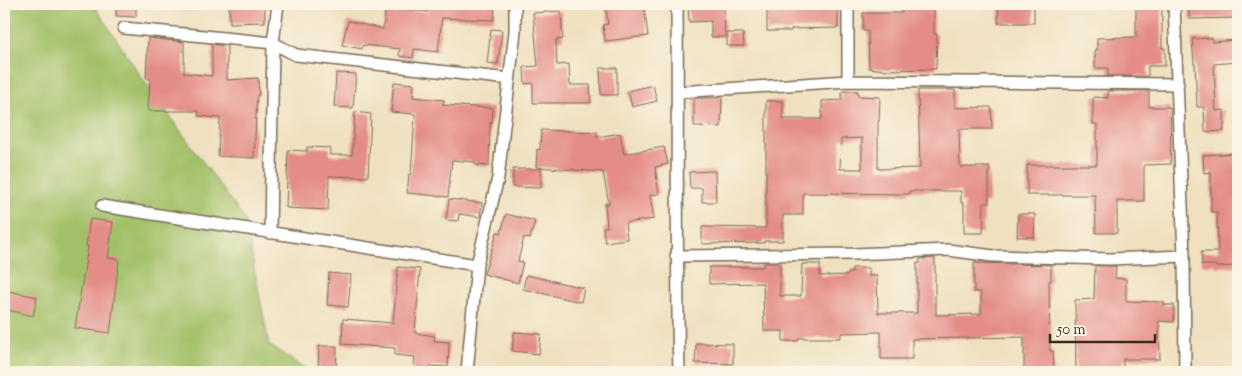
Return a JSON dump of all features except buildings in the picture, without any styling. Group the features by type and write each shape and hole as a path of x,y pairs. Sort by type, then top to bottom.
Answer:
{"street":[{"path":"270,233 273,43 278,4"},
{"path":"467,372 477,265 498,178 515,31 515,4"},
{"path":"676,4 678,92 676,256 679,372"},
{"path":"848,4 848,81"},
{"path":"1174,4 1184,256 1185,372"},
{"path":"124,28 273,43 296,54 509,79"},
{"path":"678,92 848,81 1178,84"},
{"path":"102,206 477,265"},
{"path":"676,256 854,254 948,250 993,256 1110,259 1184,256"}],"green space":[{"path":"4,4 93,4 142,78 245,220 269,345 310,372 4,372"}]}
